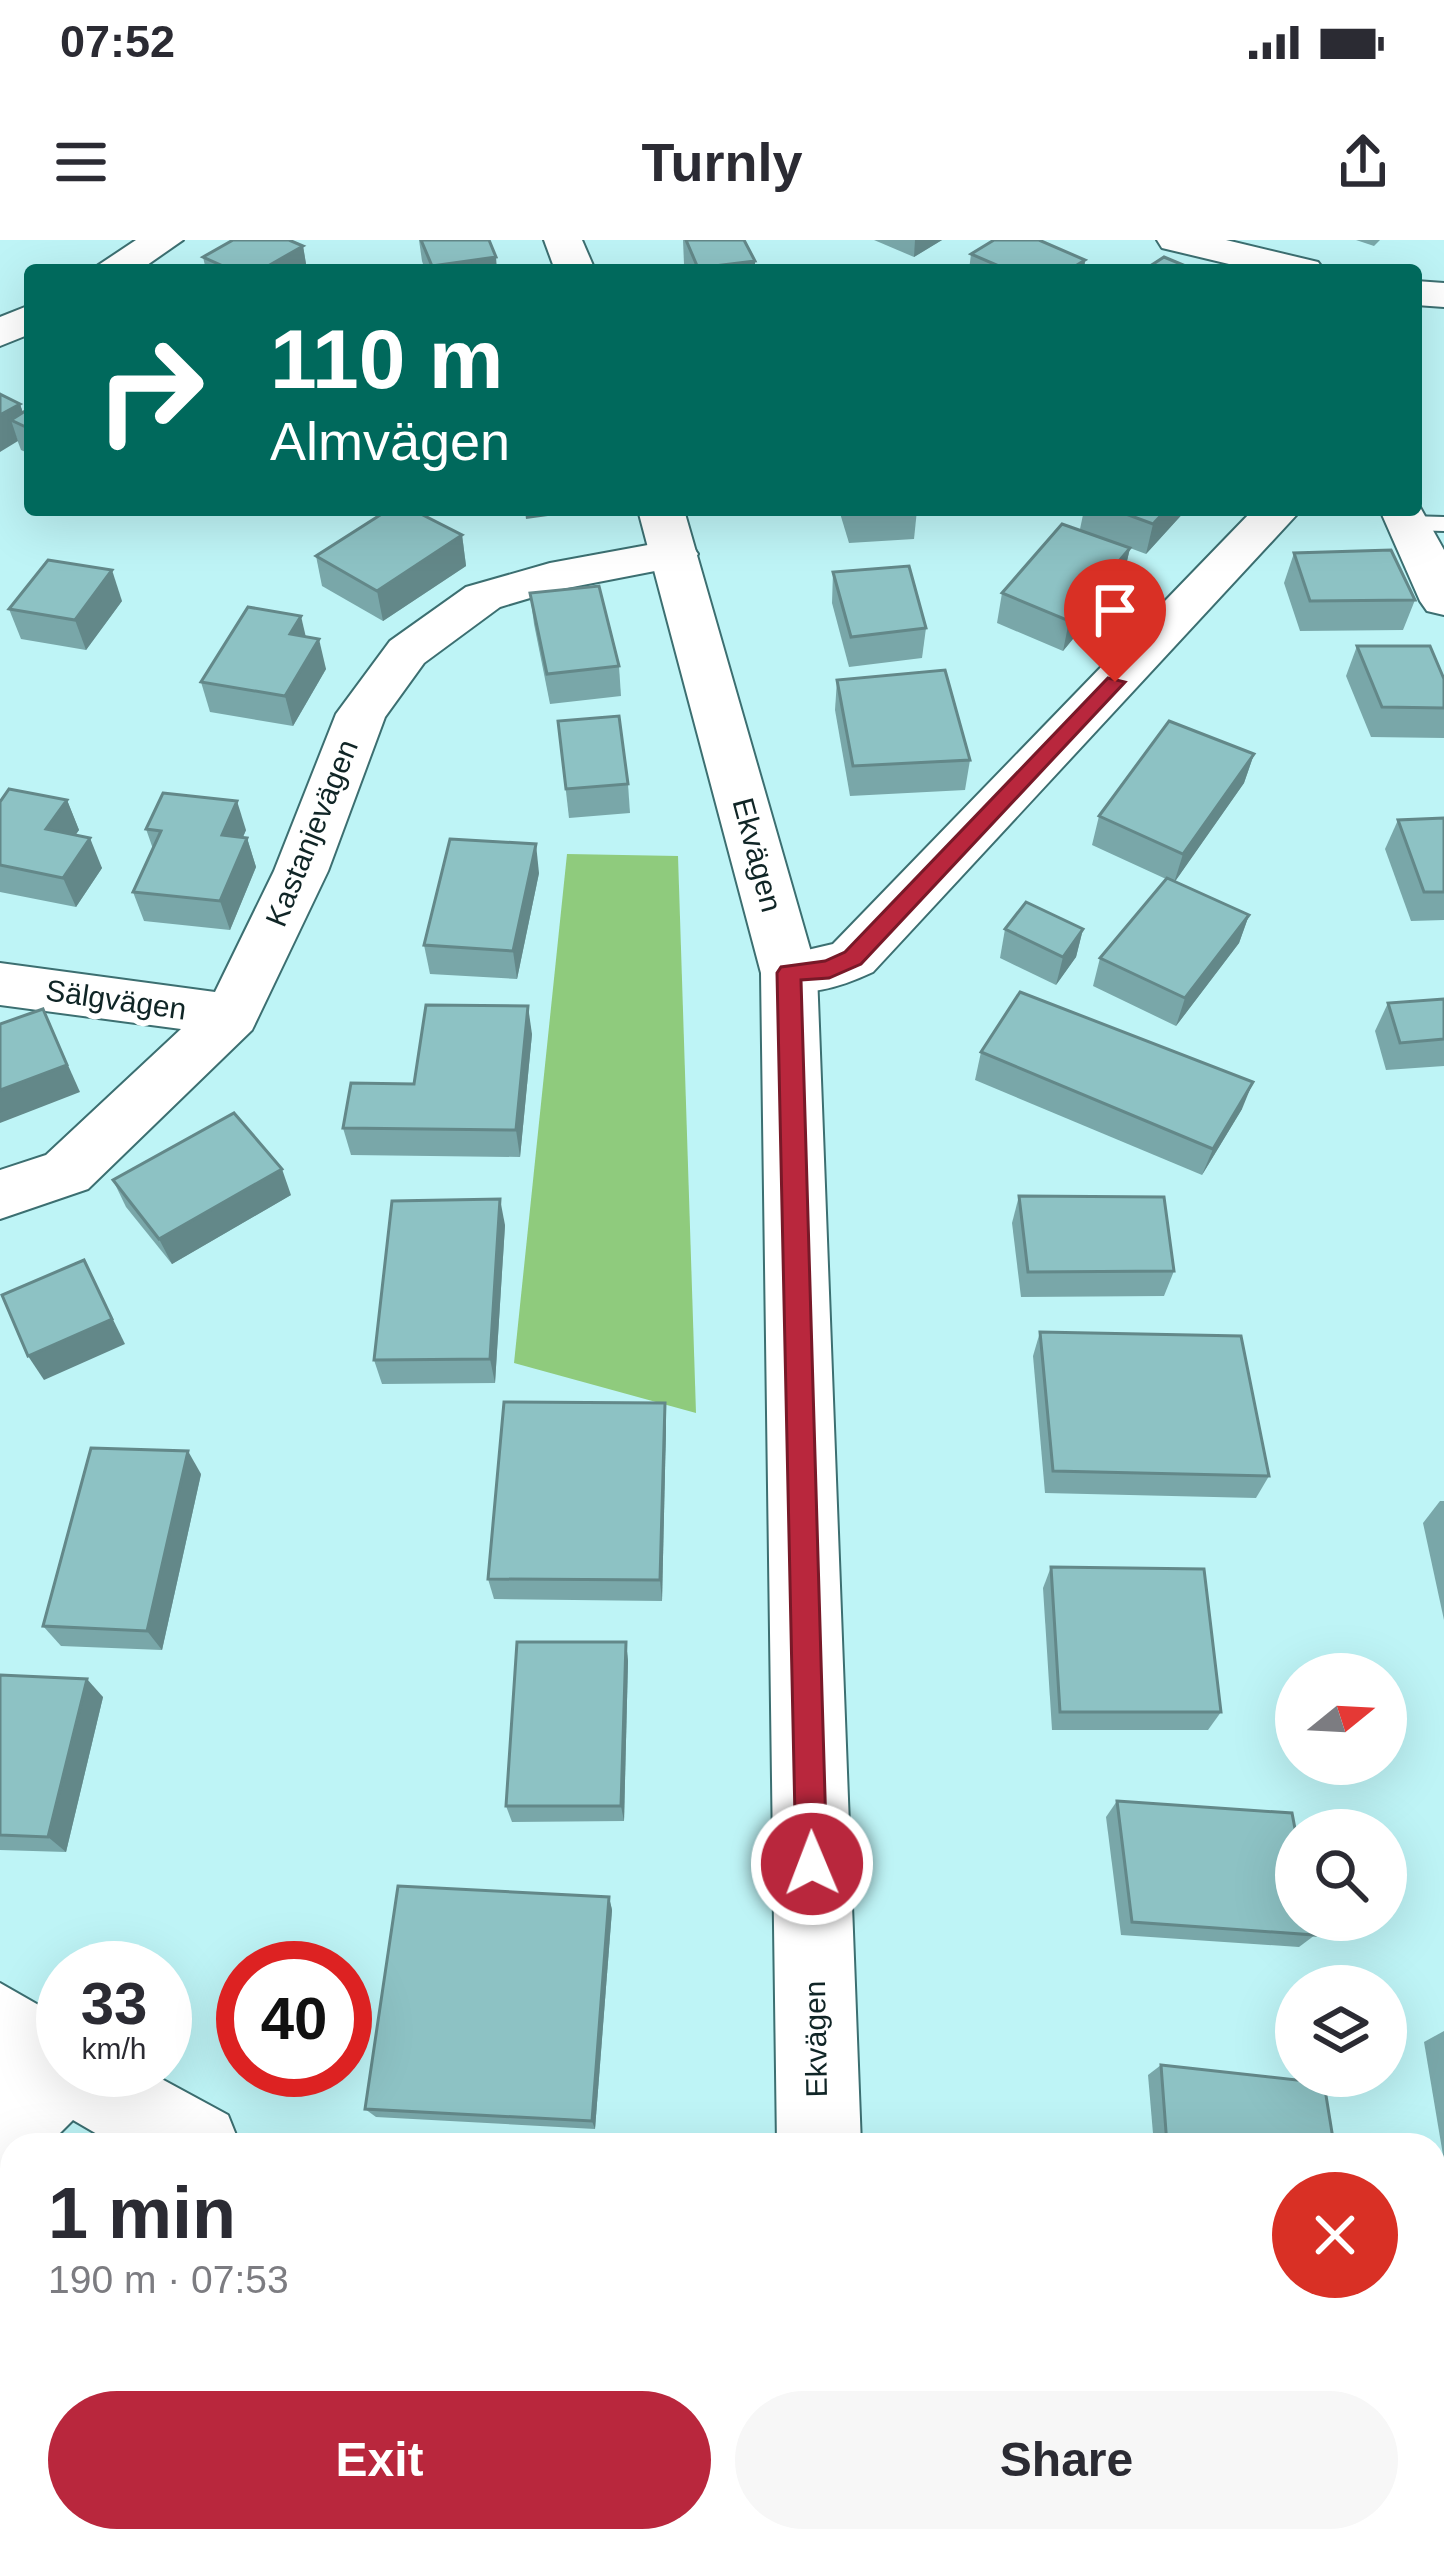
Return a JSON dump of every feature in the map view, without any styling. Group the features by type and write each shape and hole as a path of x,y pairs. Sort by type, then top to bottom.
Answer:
{"street":[{"path":"122,264 164,240"},
{"path":"1176,240 1278,264"},
{"path":"789,973 829,969 853,958 1272,516"},
{"path":"1418,519 1444,602"},
{"name":"Ekvägen","path":"668,532 789,973 819,2133"},
{"name":"Kastanjevägen","path":"0,1195 68,1172 232,1016 301,871 361,714 407,652 483,597 550,578 668,532"},
{"name":"Sälgvägen","path":"0,984 232,1016"},
{"path":"0,2023 36,2049"},
{"path":"1,2133 37,2097"},
{"path":"112,2097 177,2133"}],"green space":[{"path":"567,854 678,856 696,1413 514,1363"}],"building":[{"path":"233,240 289,240 303,246 272,264 219,264 203,257"},
{"path":"421,240 489,240 496,257 446,264 431,264"},
{"path":"686,240 744,240 755,261 731,264 696,264"},
{"path":"994,240 1039,240 1085,260 1079,264 994,264 971,254"},
{"path":"1164,257 1181,264 1153,264"},
{"path":"0,394 20,404 0,415"},
{"path":"24,412 24,426 11,420"},
{"path":"379,516 425,516 462,535 377,591 316,556"},
{"path":"1131,516 1160,516 1153,524"},
{"path":"1062,524 1130,548 1069,621 1002,593"},
{"path":"1391,550 1415,600 1310,601 1294,553"},
{"path":"48,560 112,570 75,620 9,609"},
{"path":"909,566 926,628 851,637 833,572"},
{"path":"599,586 619,666 547,674 530,593"},
{"path":"248,607 301,616 290,634 319,639 285,696 201,682"},
{"path":"1357,646 1430,646 1444,679 1444,708 1382,707"},
{"path":"945,670 970,760 853,766 837,680"},
{"path":"619,716 628,784 566,789 558,721"},
{"path":"1169,721 1254,754 1183,854 1099,816"},
{"path":"9,789 67,800 46,829 90,838 63,878 0,865 0,802"},
{"path":"163,793 237,801 222,835 247,838 220,901 133,892 161,831 146,829"},
{"path":"1444,818 1444,892 1424,892 1398,820"},
{"path":"450,839 536,844 513,951 424,945"},
{"path":"1167,878 1249,915 1185,998 1100,958"},
{"path":"1026,902 1083,929 1063,957 1005,929"},
{"path":"1020,992 1253,1082 1213,1149 981,1052"},
{"path":"1444,999 1444,1039 1400,1043 1388,1003"},
{"path":"426,1005 528,1006 516,1130 343,1128 351,1083 414,1084"},
{"path":"43,1009 67,1065 0,1090 0,1024"},
{"path":"234,1113 282,1169 159,1239 113,1180"},
{"path":"1019,1196 1164,1197 1174,1271 1028,1272"},
{"path":"500,1199 490,1359 374,1360 392,1201"},
{"path":"84,1260 112,1319 28,1356 2,1295"},
{"path":"1040,1332 1241,1336 1269,1476 1053,1471"},
{"path":"504,1402 665,1403 660,1580 488,1579"},
{"path":"91,1448 188,1451 147,1631 43,1626"},
{"path":"1051,1567 1204,1569 1221,1712 1060,1712"},
{"path":"517,1642 626,1642 621,1806 506,1806"},
{"path":"0,1675 87,1679 48,1837 0,1835"},
{"path":"1117,1801 1275,1812 1275,1932 1132,1922"},
{"path":"398,1886 609,1897 592,2121 365,2109 367,2097 372,2097 372,2062"},
{"path":"1161,2065 1275,2078 1275,2097 1326,2097 1332,2133 1166,2133"}],"route":[{"path":"812,1864 789,973 829,969 853,958 1115,682"}]}
